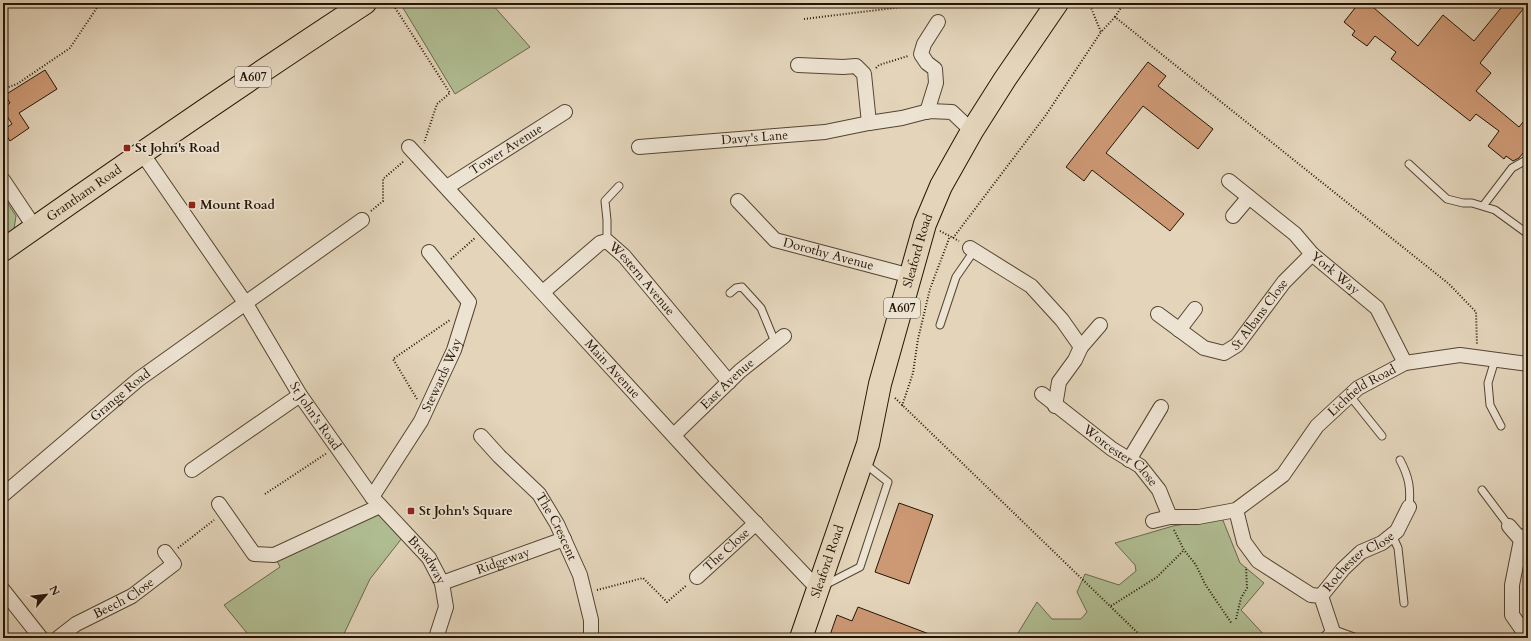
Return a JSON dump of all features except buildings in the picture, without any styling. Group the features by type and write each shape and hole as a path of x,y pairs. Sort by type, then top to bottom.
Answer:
{"main road":[{"name":"Grantham Road","path":"3,250 35,228 94,182 142,153 284,56 365,3"},
{"name":"Sleaford Road","path":"802,638 868,444 880,384 926,224 941,186 972,131 1005,79 1057,3"}],"street":[{"path":"927,112 936,83 936,69 927,63 921,53 924,44 938,22"},
{"path":"798,65 843,67 856,66 864,74 869,123"},
{"name":"Tower Avenue","path":"447,187 565,112"},
{"name":"Davy's Lane","path":"639,147 825,132 927,112 952,112 972,131"},
{"name":"Main Avenue","path":"414,152 674,435 818,588"},
{"name":"St John's Road","path":"142,153 246,304 300,395 376,502"},
{"path":"3,180 17,194 35,228"},
{"name":"York Way","path":"1229,181 1295,234 1312,254 1377,308 1405,363"},
{"path":"1233,216 1249,197"},
{"name":"Dorothy Avenue","path":"738,201 775,240 911,276"},
{"path":"246,304 362,220"},
{"name":"Western Avenue","path":"543,292 600,243 607,241 624,256 729,382"},
{"path":"972,250 1030,286 1062,320 1081,347"},
{"path":"429,252 469,302 467,308"},
{"name":"St Albans Close","path":"1158,314 1204,348 1224,353 1236,345 1284,282 1312,254"},
{"name":"Grange Road","path":"3,495 139,379 246,304"},
{"name":"Stewards Way","path":"376,502 425,412 454,350 467,308"},
{"path":"1179,330 1195,309"},
{"path":"1055,406 1058,382 1075,360 1081,347 1100,325"},
{"name":"East Avenue","path":"674,435 740,371 779,339"},
{"name":"Lichfield Road","path":"1236,510 1283,475 1317,426 1358,388 1405,363 1460,355 1528,364"},
{"name":"Worcester Close","path":"1042,394 1055,406 1112,449 1140,466 1159,490 1171,522"},
{"path":"192,470 300,395"},
{"path":"1129,460 1161,407"},
{"name":"The Crescent","path":"481,436 499,456 539,494 557,524 580,575 591,620 590,638"},
{"path":"222,508 254,554 274,555 376,502"},
{"name":"Broadway","path":"376,502 429,558 442,583 446,607 436,638"},
{"name":"Rochester Close","path":"1327,633 1321,596 1342,569 1361,552 1382,542 1397,531 1409,508"},
{"path":"1153,521 1171,522 1236,510"},
{"name":"Rochester Close","path":"1236,510 1244,542 1258,562 1311,594 1321,596"},
{"name":"The Close","path":"698,577 756,523"},
{"path":"1509,526 1525,537 1512,585 1512,615 1528,638"},
{"name":"Ridgeway","path":"442,583 564,539"},
{"name":"Beech Close","path":"58,638 76,624 132,596 174,564 166,553"},
{"path":"3,590 41,638"}],"lane":[{"path":"1483,206 1512,168 1528,159"},
{"path":"1409,164 1447,199 1483,206 1495,210 1528,234"},
{"path":"607,241 605,201 619,186"},
{"path":"940,325 956,277 972,250"},
{"path":"730,293 736,288 742,287 748,292 761,308 779,339"},
{"path":"1495,360 1488,383 1490,405 1501,426"},
{"path":"1350,396 1382,436"},
{"path":"1400,460 1408,474 1410,492 1409,508"},
{"path":"818,588 860,567 888,482 862,462"},
{"path":"1482,490 1509,526"},
{"path":"1392,535 1398,548 1404,603"},
{"path":"1327,633 1354,637"}],"path":[{"path":"3,89 17,84 70,48 100,3"},
{"path":"362,220 383,201 383,179 414,152 438,104 450,93 392,3"},
{"path":"804,19 935,3"},
{"path":"1089,3 1101,32"},
{"path":"953,238 1046,115 1101,32 1115,17 1124,3"},
{"path":"1115,17 1449,284 1476,312 1477,357"},
{"path":"864,78 879,65 897,58 921,53"},
{"path":"926,224 950,236 972,250"},
{"path":"441,267 485,230"},
{"path":"902,406 913,373 918,339 930,289 950,236"},
{"path":"425,412 393,359 467,308"},
{"path":"880,384 1143,638"},
{"path":"265,494 336,447"},
{"path":"166,553 222,508"},
{"path":"1171,522 1184,550 1196,565 1205,584 1232,624"},
{"path":"1236,618 1241,598 1247,588 1244,542"},
{"path":"1111,606 1157,577 1184,550"},
{"path":"584,593 643,578 667,602 698,577"}],"green space":[{"path":"400,3 491,3 530,47 455,94"},
{"path":"3,196 16,216 14,229 3,237"},
{"path":"380,506 406,533 370,579 342,638 251,638 224,605 280,567 274,555"},
{"path":"1222,518 1240,563 1264,583 1241,610 1267,638 1015,638 1037,602 1052,619 1081,619 1087,612 1077,592 1085,574 1119,585 1136,571 1135,565 1115,543 1173,526"}],"place":[{"name":"St John's Road","path":"127,148"},
{"name":"Mount Road","path":"192,205"},
{"name":"St John's Square","path":"411,511"}]}
